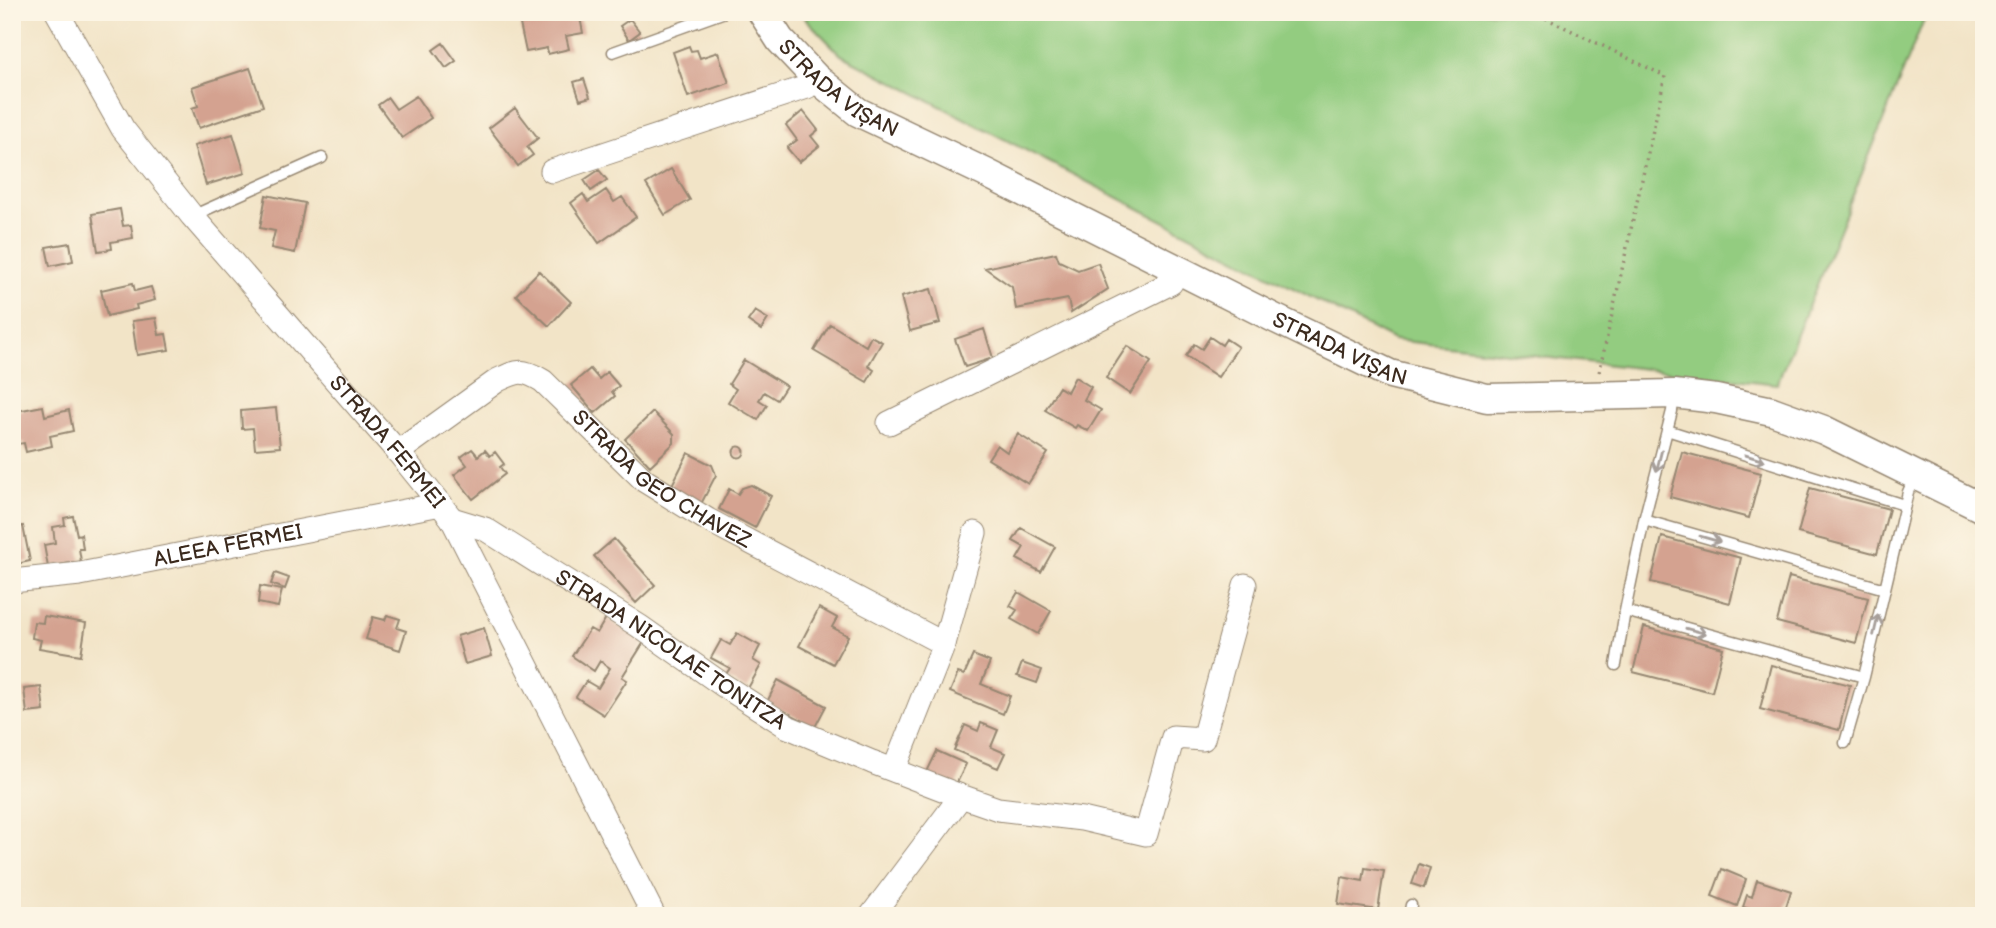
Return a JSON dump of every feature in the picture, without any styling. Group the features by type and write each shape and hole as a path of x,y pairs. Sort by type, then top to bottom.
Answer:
{"street":[{"name":"STRADA FERMEI","path":"57,12 123,129 192,216 447,511 654,916"},
{"name":"STRADA VIȘAN","path":"762,12 780,40 816,78 858,112 1390,374 1488,398 1674,394 1716,399 1772,411 1824,430 1984,509"},
{"path":"552,171 807,87 816,78"},
{"path":"889,423 1171,283 1178,269"},
{"name":"STRADA GEO CHAVEZ","path":"398,452 498,380 516,371 528,372 543,381 645,481 664,494 708,520 944,644"},
{"name":"ALEEA FERMEI","path":"12,581 80,574 447,511"},
{"name":"STRADA NICOLAE TONITZA","path":"447,511 485,529 639,626 788,727 998,808 1082,819 1146,834 1173,737 1203,739 1245,585"},
{"path":"894,770 944,644 975,533"},
{"path":"871,916 956,803 958,794"}],"lane":[{"path":"613,52 725,12"},
{"path":"192,216 322,158"},
{"path":"1616,665 1644,520 1674,394"},
{"path":"1667,430 1905,505"},
{"path":"1845,743 1864,677 1908,492 1916,475"},
{"path":"1644,520 1885,589"},
{"path":"1625,611 1864,677"}],"path":[{"path":"1533,12 1665,76 1594,395"}],"green space":[{"path":"799,12 1927,12 1777,384 1394,340 841,55"}],"building":[{"path":"550,12 579,12 583,33 566,36 569,49 548,54 547,48 526,52 519,19"},
{"path":"630,19 640,32 629,40 620,26"},
{"path":"443,43 456,61 446,68 433,50"},
{"path":"689,46 691,51 697,50 700,58 718,52 729,83 688,97 673,52"},
{"path":"250,68 263,106 199,128 192,108 198,106 192,87"},
{"path":"584,79 590,97 580,100 574,82"},
{"path":"416,96 431,118 402,138 378,105 388,98 396,109"},
{"path":"515,108 538,138 527,147 533,155 518,166 489,128"},
{"path":"803,111 818,130 811,136 819,146 799,162 787,148 797,140 786,125"},
{"path":"233,134 245,173 206,185 194,146"},
{"path":"671,169 690,200 665,215 646,184"},
{"path":"599,170 607,180 591,191 584,180"},
{"path":"606,190 614,202 622,197 636,217 599,243 571,203 583,194 588,202"},
{"path":"266,195 305,203 295,253 271,248 275,231 260,228"},
{"path":"120,209 123,226 131,225 133,238 111,242 112,249 98,251 92,214"},
{"path":"70,243 73,261 50,266 46,247"},
{"path":"1056,253 1059,261 1078,270 1098,263 1108,289 1071,313 1068,299 1016,309 1012,287 985,268"},
{"path":"539,271 571,302 549,326 516,295"},
{"path":"133,283 135,291 151,287 155,300 136,305 137,309 107,316 101,290"},
{"path":"931,289 940,323 910,331 901,297"},
{"path":"755,311 768,319 761,330 748,321"},
{"path":"156,318 159,335 166,334 169,350 137,355 132,321"},
{"path":"830,324 866,346 871,336 882,342 868,366 874,370 867,382 814,351"},
{"path":"984,329 993,358 965,367 955,339"},
{"path":"1210,337 1222,345 1226,339 1238,347 1218,377 1186,356 1194,344 1202,349"},
{"path":"1127,346 1151,362 1130,394 1106,378"},
{"path":"744,360 786,386 777,400 764,392 759,400 767,405 758,420 728,402 736,389 729,384"},
{"path":"590,369 599,379 607,372 619,386 612,392 615,396 595,413 571,385"},
{"path":"1075,377 1091,387 1084,400 1101,410 1088,431 1077,425 1075,428 1045,410 1059,387 1067,392"},
{"path":"43,406 45,416 69,410 73,431 50,436 52,446 26,452 24,443 17,444 12,423 19,422 17,411"},
{"path":"276,408 280,447 255,449 253,428 242,429 241,411"},
{"path":"653,412 674,434 674,443 650,466 625,439"},
{"path":"1018,434 1048,453 1028,484 988,459 997,445 1007,452"},
{"path":"739,446 745,452 739,458 733,452"},
{"path":"472,449 478,456 485,450 490,456 495,452 504,464 500,467 505,474 473,499 454,475 467,465 461,457"},
{"path":"1682,452 1761,473 1749,518 1670,497"},
{"path":"688,453 712,465 716,475 701,504 670,489"},
{"path":"751,485 771,496 755,528 719,509 729,489 738,494 742,488"},
{"path":"1810,488 1889,509 1877,554 1798,533"},
{"path":"73,516 77,535 81,534 81,561 48,567 44,545 55,543 53,527 65,525 64,518"},
{"path":"23,526 30,561 12,565 12,528"},
{"path":"1021,528 1055,547 1041,572 1017,559 1024,547 1013,541"},
{"path":"1662,537 1741,558 1730,603 1651,582"},
{"path":"614,539 655,585 636,603 594,556"},
{"path":"275,573 289,578 285,589 271,584"},
{"path":"1789,577 1868,598 1856,643 1777,622"},
{"path":"260,586 282,590 278,607 258,603"},
{"path":"1018,592 1051,611 1038,634 1011,619 1017,610 1010,606"},
{"path":"819,608 837,618 832,627 848,636 833,664 799,646"},
{"path":"387,615 400,619 397,628 406,631 400,650 366,639 373,617 385,620"},
{"path":"44,616 86,623 81,655 39,648 41,640 32,638 34,622 43,623"},
{"path":"606,618 644,642 622,677 627,680 604,715 576,697 586,681 598,688 610,668 600,661 594,671 572,656 590,629 597,633"},
{"path":"1644,627 1723,648 1712,692 1633,672"},
{"path":"484,628 492,656 465,664 457,636"},
{"path":"737,633 760,646 753,660 761,665 747,690 724,677 730,668 711,658 721,640 730,645"},
{"path":"973,655 990,662 981,684 1010,696 1003,714 950,692 958,673 964,675"},
{"path":"1022,663 1042,670 1037,683 1017,676"},
{"path":"1771,665 1850,685 1839,730 1760,709"},
{"path":"778,680 826,706 815,727 767,702"},
{"path":"41,687 44,711 27,713 24,689"},
{"path":"981,723 998,730 991,747 1005,753 998,768 954,750 965,725 978,731"},
{"path":"937,751 966,764 954,789 925,776"},
{"path":"1419,864 1430,868 1424,888 1412,884"},
{"path":"1365,868 1384,871 1378,910 1338,904 1342,877 1363,881"},
{"path":"1722,869 1746,879 1737,906 1712,896"},
{"path":"1757,880 1791,891 1783,916 1771,916 1743,907 1747,895 1752,897"}]}
